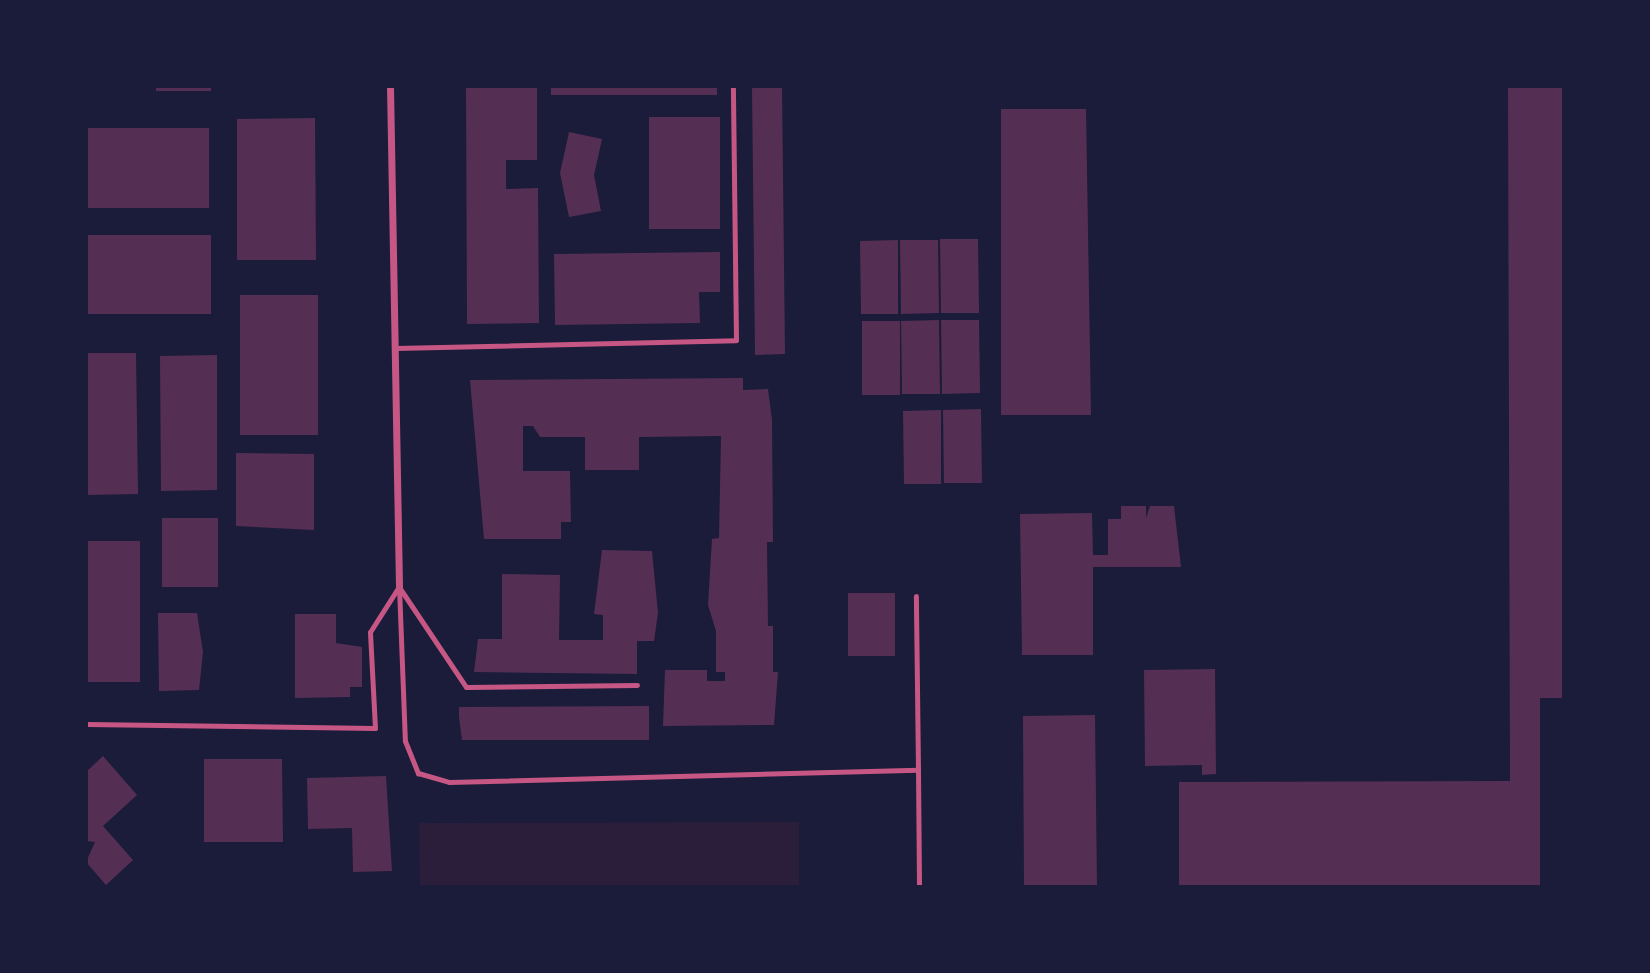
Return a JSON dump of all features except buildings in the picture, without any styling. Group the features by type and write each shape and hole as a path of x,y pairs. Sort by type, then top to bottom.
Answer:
{"street":[{"path":"390,86 399,587"}],"lane":[{"path":"395,348 736,340 733,86"},
{"path":"399,587 466,687 637,685"},
{"path":"86,724 375,728 370,632 399,587"},
{"path":"399,587 405,741 418,774 449,782 918,770"},
{"path":"916,596 919,887"}],"shaded area":[{"path":"799,822 799,887 420,887 419,823"}]}
